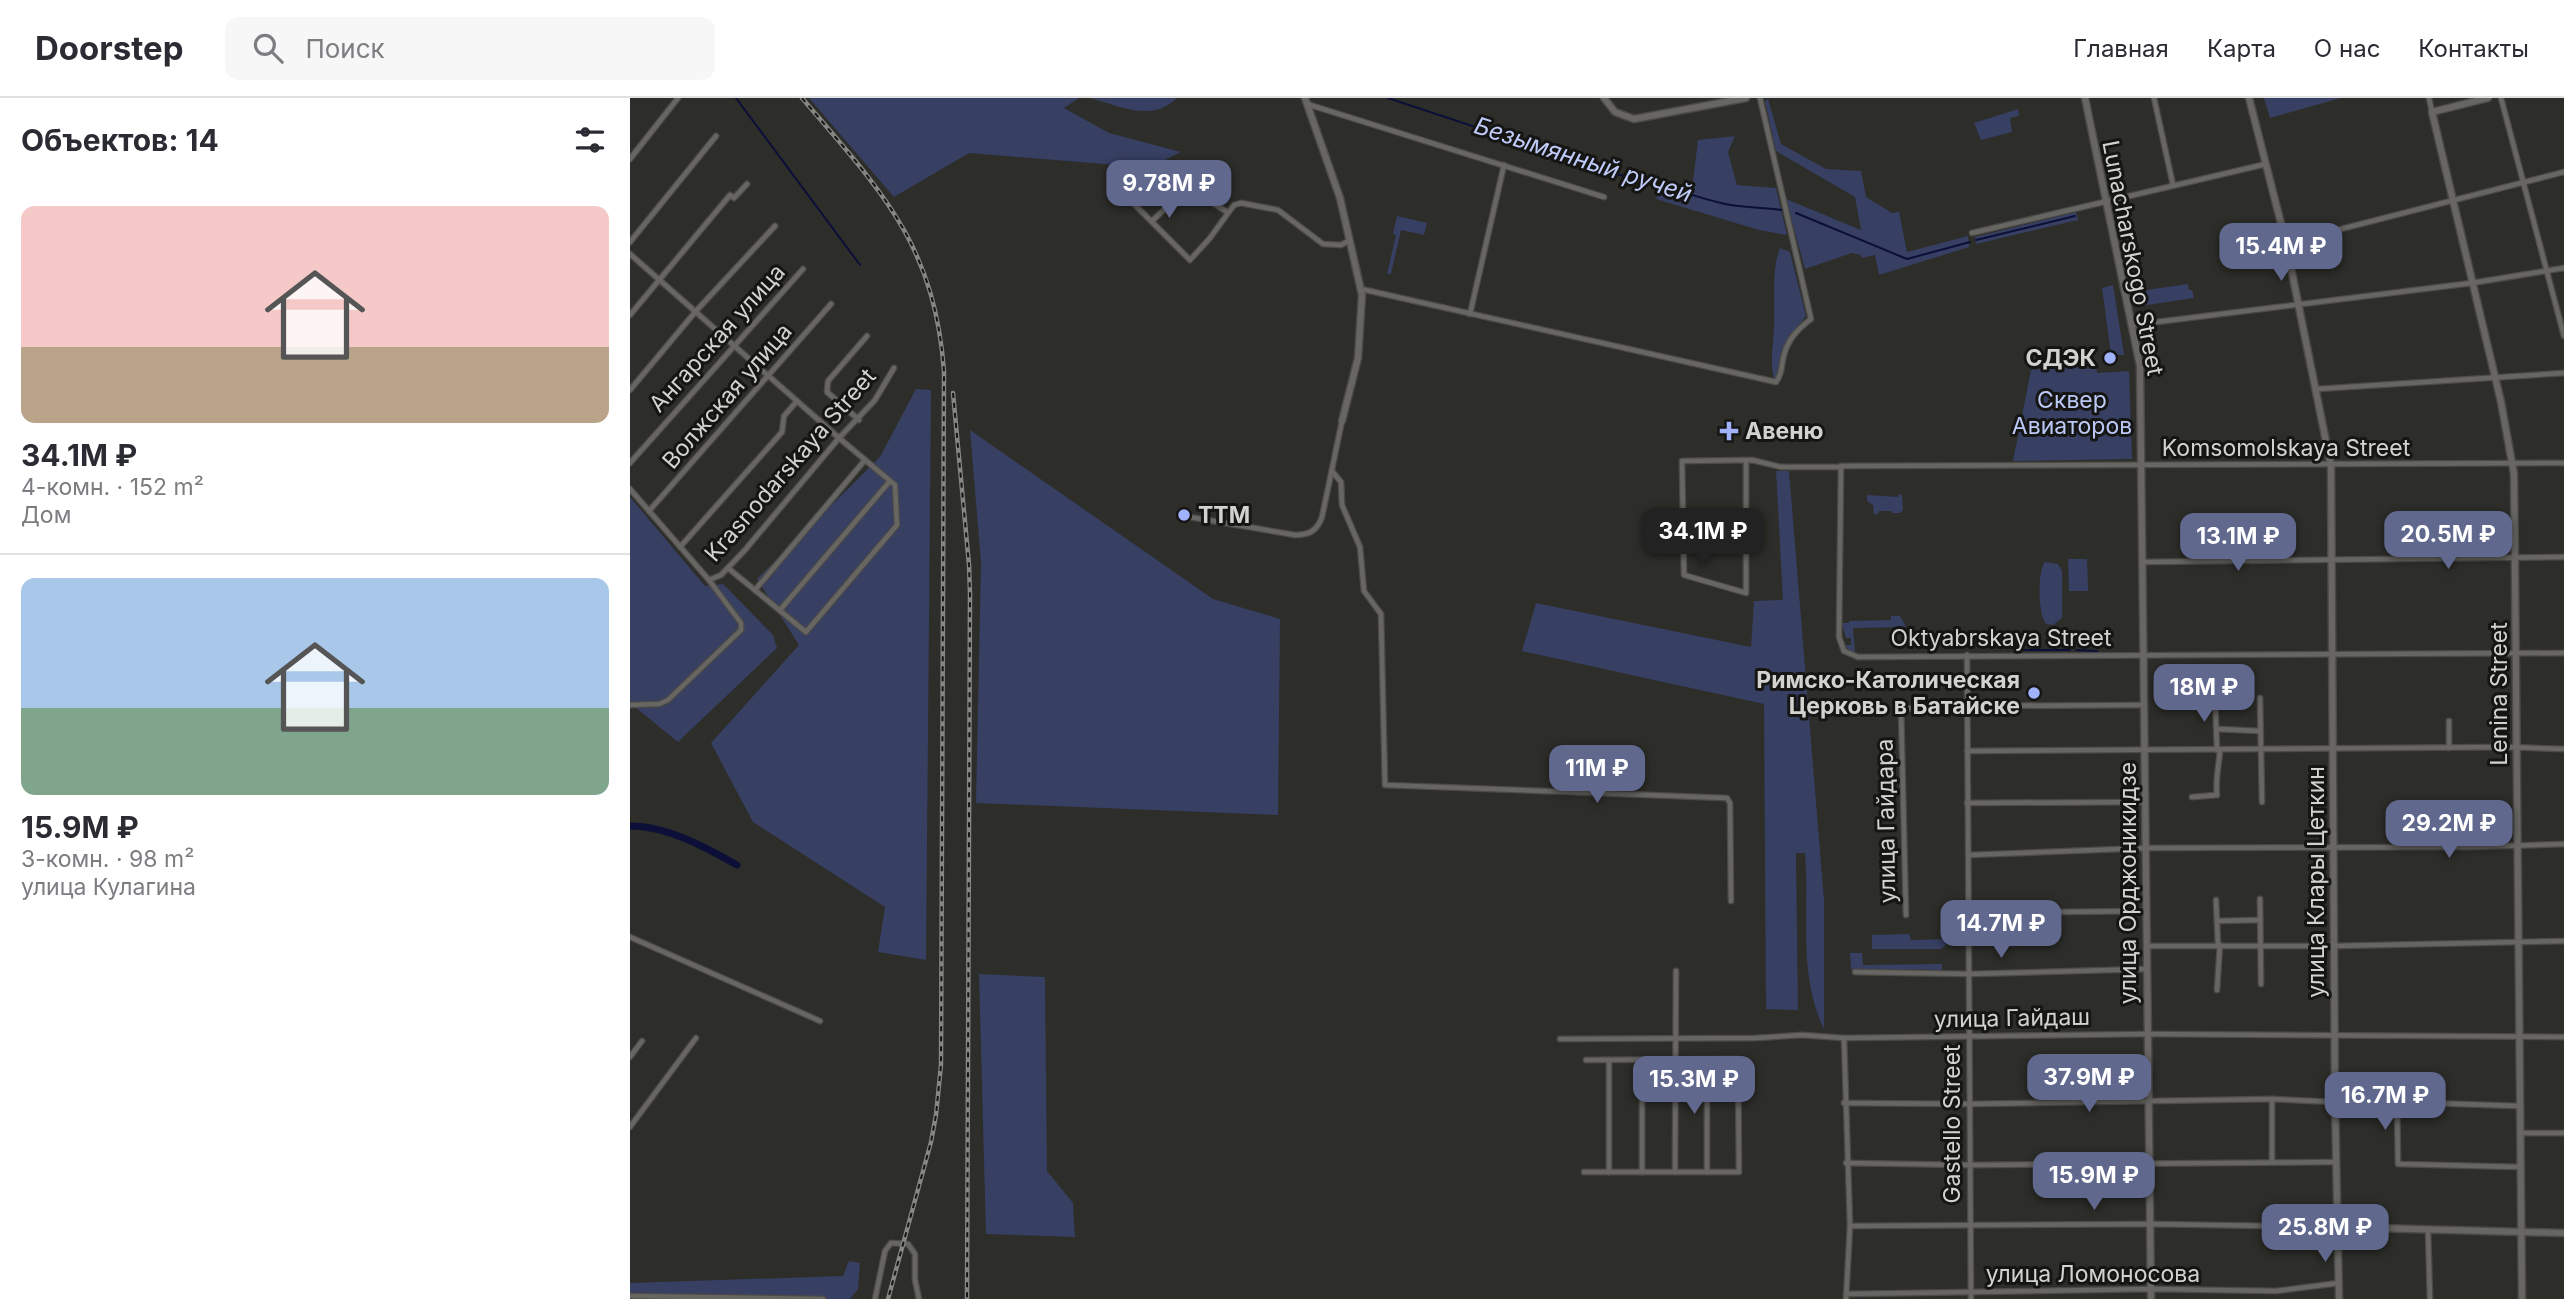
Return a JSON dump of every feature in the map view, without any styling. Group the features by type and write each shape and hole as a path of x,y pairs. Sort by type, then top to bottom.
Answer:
{"street":[{"path":"630,159 678,98"},
{"path":"1604,98 1615,112 1627,119 1641,119 1746,98"},
{"path":"1361,289 1776,382 1781,376 1783,357 1790,338 1811,319 1760,98"},
{"name":"Lunacharskogo Street","path":"2085,98 2140,366 2141,467"},
{"path":"2154,98 2174,185"},
{"name":"улица Клары Цеткин","path":"2249,98 2286,243 2331,466 2334,1102 2339,1299"},
{"name":"Lenina Street","path":"2429,98 2513,464 2522,1299"},
{"path":"2432,112 2488,98"},
{"path":"2501,98 2564,336"},
{"path":"1306,101 1604,197"},
{"path":"1184,516 1303,535 1315,530 1319,525 1358,358 1362,310 1361,289 1336,186 1306,101"},
{"path":"630,242 716,136"},
{"path":"1972,233 2266,164"},
{"path":"1470,314 1504,165"},
{"path":"2286,243 2564,172"},
{"path":"630,315 730,195 734,198 747,184"},
{"path":"1152,221 1186,189 1191,189 1227,212"},
{"path":"1129,199 1190,260 1210,238 1227,212 1234,205 1241,203 1278,210 1323,244 1341,244 1350,240"},
{"path":"630,390 696,312 775,226"},
{"path":"630,254 893,483 897,525 806,632 728,568"},
{"path":"2132,325 2472,283 2564,268"},
{"name":"Ангарская улица","path":"630,463 803,269"},
{"name":"Волжская улица","path":"649,511 831,304"},
{"path":"859,419 827,392 828,382 867,336"},
{"name":"Krasnodarskaya Street","path":"709,580 721,575 728,568 839,438 859,419 881,392 894,368"},
{"path":"2317,389 2564,373"},
{"path":"680,547 782,432 784,416 797,401"},
{"path":"755,590 865,460"},
{"name":"Komsomolskaya Street","path":"1746,461 1746,593 1685,575 1682,461 1746,461 1781,467 2564,463"},
{"name":"Oktyabrskaya Street","path":"1841,466 1839,637 1844,650 1858,657 2564,653"},
{"name":"улица Орджоникидзе","path":"2141,467 2151,1299"},
{"path":"1332,471 1341,482 1342,505 1360,547 1364,591 1381,614 1385,785 1727,798 1730,803 1731,901"},
{"path":"780,610 893,483"},
{"path":"630,489 709,580 741,623 741,631 668,700 659,704 630,705"},
{"path":"2143,562 2564,557"},
{"name":"Gastello Street","path":"1967,655 1971,1299"},
{"path":"2192,797 2217,795 2215,782 2218,775 2219,750 2215,697"},
{"path":"2260,698 2262,803"},
{"path":"1967,708 2145,705"},
{"name":"улица Гайдара","path":"1906,915 1901,708 1967,708"},
{"path":"2449,720 2449,748"},
{"path":"2217,730 2260,731"},
{"path":"1967,751 2564,749"},
{"path":"1967,803 2145,802"},
{"path":"1968,855 2146,848 2564,844"},
{"path":"2260,899 2261,984"},
{"path":"2216,900 2219,945 2217,990"},
{"path":"1968,913 2146,911"},
{"path":"2217,920 2260,920"},
{"path":"630,937 820,1021"},
{"path":"2146,946 2334,946 2564,941"},
{"path":"1855,972 1969,974 2146,969"},
{"path":"1675,971 1675,1172"},
{"name":"улица Гайдаш","path":"1560,1039 2147,1034 2564,1037"},
{"path":"630,1127 696,1038"},
{"path":"1844,1038 1850,1226 1846,1297"},
{"path":"630,1057 642,1041"},
{"path":"1584,1172 1739,1172 1738,1059 1586,1060"},
{"path":"1609,1060 1609,1172"},
{"path":"1642,1060 1642,1172"},
{"path":"1707,1060 1707,1172"},
{"path":"2272,1099 2272,1161"},
{"path":"1844,1103 1968,1104 2272,1099 2334,1102"},
{"path":"2520,1106 2397,1102 2398,1164 2521,1167"},
{"path":"2520,1133 2564,1133"},
{"path":"1846,1163 1969,1165 2336,1162"},
{"path":"1850,1226 2150,1224 2564,1233"},
{"path":"2427,1231 2430,1299"},
{"path":"875,1299 885,1251 891,1242 908,1244 915,1254 915,1280 919,1299"},
{"name":"улица Ломоносова","path":"1846,1297 2151,1289 2276,1291 2339,1283"},
{"path":"630,1296 823,1299"}],"green space":[{"path":"809,98 1079,98 1064,108 1109,133 1181,152 1161,162 1128,166 969,153 894,197"},
{"path":"1090,98 1177,98 1167,106 1146,111"},
{"path":"2264,98 2341,98 2270,118"},
{"path":"1768,99 1781,144 1826,169 1861,171 1866,197 1892,213 1899,212 1907,252 1968,236 1969,247 1879,275 1875,255 1862,258 1861,255 1852,253 1805,269 1786,199 1861,230 1855,197 1776,151 1765,101"},
{"path":"2018,109 2019,116 2010,118 2012,132 1981,140 1974,123"},
{"path":"1735,136 1728,152 1737,185 1776,188 1787,235 1759,230 1656,199 1664,182 1692,189 1698,140"},
{"path":"2076,212 2078,220 1976,244 1975,237"},
{"path":"1397,216 1427,223 1424,235 1401,230 1391,274 1387,274 1396,235 1393,234"},
{"path":"1780,248 1790,252 1806,316 1788,340 1774,379 1774,276"},
{"path":"2188,284 2194,298 2140,306 2139,301 2134,302 2132,292"},
{"path":"2113,285 2124,355 2111,355 2102,288"},
{"name":"Сквер Авиаторов","path":"2096,364 2097,373 2129,371 2132,459 2013,461 2031,370"},
{"path":"916,389 931,390 926,960 878,952 885,907 753,822 711,743 799,645 757,579 880,457"},
{"path":"970,430 1213,599 1280,619 1278,815 976,803 981,563"},
{"path":"1776,471 1789,471 1824,900 1824,1029 1810,986 1807,964 1805,853 1796,853 1798,1010 1766,1009 1764,704 1522,651 1536,603 1751,647 1754,601 1783,600"},
{"path":"1899,494 1902,495 1903,510 1900,513 1879,511 1874,514 1873,505 1867,501 1867,495 1898,497"},
{"path":"630,497 705,586 723,584 773,635 777,648 678,742 630,703"},
{"path":"2068,559 2087,559 2088,591 2069,591"},
{"path":"2045,562 2058,564 2062,571 2062,618 2053,625 2046,624 2043,619 2040,603 2041,575"},
{"path":"1891,616 1900,616 1906,627 1853,628 1855,653 1850,652 1845,645 1851,645 1851,638 1846,638 1842,623 1891,620"},
{"path":"1909,934 1911,940 1952,939 1941,949 1872,949 1872,935"},
{"path":"1850,953 1862,953 1863,965 1942,964 1942,970 1851,969"},
{"path":"979,974 1045,977 1047,1171 1073,1203 1075,1237 986,1234"},
{"path":"849,1261 860,1263 858,1289 850,1299 630,1299 630,1283 843,1276"}],"waterway":[{"path":"736,98 860,265"},
{"name":"Безымянный ручей","path":"1388,98 1620,175 1721,203 1782,210"},
{"name":"Безымянный ручей","path":"1796,213 1907,259 1970,242"},
{"path":"1976,240 2075,216"},
{"path":"2020,650 2070,650"},
{"path":"2076,650 2097,651"},
{"path":"630,826 672,834 737,865"}],"railway":[{"path":"802,98 879,191 916,253 929,287 944,371 941,1065 931,1142 888,1299"},
{"path":"953,393 970,594 967,1299"}],"place":[{"name":"СДЭК","path":"2110,358"},
{"name":"Авеню","path":"1729,431"},
{"name":"ТТМ","path":"1184,515"},
{"name":"Римско-Католическая Церковь в Батайске","path":"2034,693"}]}
